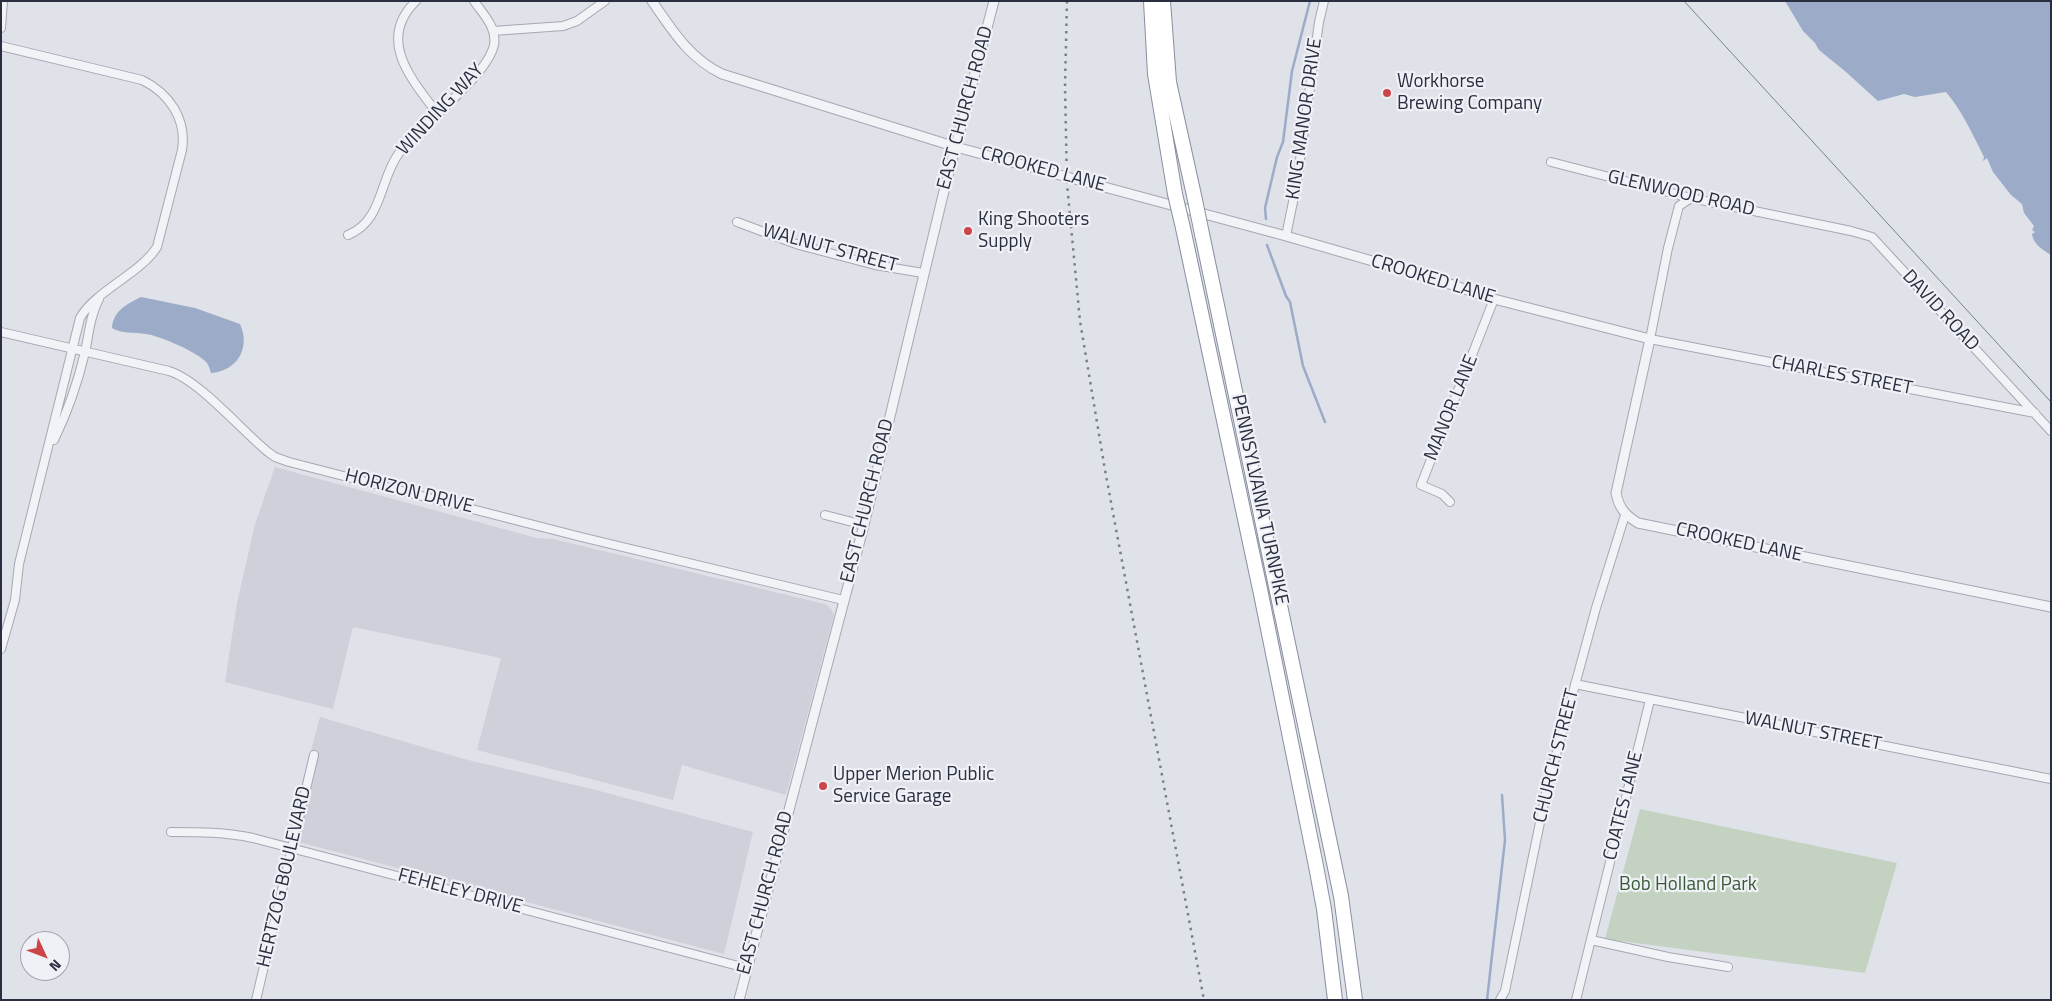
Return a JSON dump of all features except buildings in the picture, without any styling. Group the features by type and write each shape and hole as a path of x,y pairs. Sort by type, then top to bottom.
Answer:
{"highway":[{"name":"PENNSYLVANIA TURNPIKE","path":"1151,1 1152,43 1157,90 1175,194 1261,594 1316,866 1336,1000"},
{"name":"PENNSYLVANIA TURNPIKE","path":"1164,1 1169,82 1340,896 1355,1000"}],"street":[{"path":"1,28 2,1"},
{"path":"416,1 402,22 399,34 399,50 408,74 438,113"},
{"path":"474,1 489,21 493,31 563,26 577,21 605,1"},
{"name":"CROOKED LANE","path":"652,1 686,49 716,71 956,147 1286,236 1438,280 1494,299 1650,339"},
{"name":"EAST CHURCH ROAD","path":"739,1000 864,525 923,274 994,1"},
{"name":"KING MANOR DRIVE","path":"1286,236 1297,182 1317,32 1324,1"},
{"name":"WINDING WAY","path":"348,235 360,229 371,218 388,171 397,156 484,66 494,46 493,31"},
{"path":"1,46 142,80 156,86 167,96 178,115 182,129 182,150 158,243 147,258 89,306 80,318 19,564 16,600 1,649"},
{"name":"GLENWOOD ROAD","path":"1551,162 1691,198 1811,223"},
{"path":"1625,515 1618,504 1616,493 1618,481 1668,248 1679,206 1691,198"},
{"name":"WALNUT STREET","path":"737,222 799,245 876,265 923,274"},
{"name":"DAVID ROAD","path":"1811,223 1872,237 2051,431"},
{"path":"48,451 68,412 85,353 92,314 100,298"},
{"name":"MANOR LANE","path":"1450,502 1442,494 1421,485 1494,299"},
{"name":"HORIZON DRIVE","path":"1,332 169,371 181,376 195,386 268,452 289,462 581,538 843,600"},
{"name":"CHARLES STREET","path":"1650,339 2035,414"},
{"path":"825,515 864,525"},
{"name":"CROOKED LANE","path":"1625,515 1638,523 1654,527 2051,607"},
{"name":"CHURCH STREET","path":"1500,1000 1504,991 1548,784 1596,608 1625,515"},
{"name":"WALNUT STREET","path":"1575,684 2051,779"},
{"name":"COATES LANE","path":"1576,1000 1650,700"},
{"name":"HERTZOG BOULEVARD","path":"256,1000 314,755"},
{"name":"FEHELEY DRIVE","path":"171,832 232,834 293,848 746,968"},
{"path":"1591,940 1668,957 1728,967"}],"shaded area":[{"path":"275,467 537,538 553,539 825,604 834,615 786,795 682,765 673,800 477,750 501,658 353,627 333,709 225,682 237,603 255,524"},
{"path":"320,717 464,759 592,789 753,832 724,954 287,839"}],"green space":[{"name":"Bob Holland Park","path":"1640,809 1897,863 1865,973 1605,939"}],"water":[{"path":"1785,1 2051,1 2051,255 2034,241 2032,234 2035,232 2032,230 2034,226 2024,213 2022,204 2011,195 1993,172 1987,158 1983,161 1984,157 1966,123 1946,92 1915,97 1904,94 1878,101 1819,50 1803,31"},
{"path":"141,297 195,308 240,324 243,333 243,350 235,363 228,368 211,373 206,362 178,345 152,335 124,332 112,328 118,313 126,305"}],"waterway":[{"path":"1266,219 1265,208 1277,157 1283,142 1292,71 1310,1"},
{"path":"1267,245 1290,302 1303,366 1325,422"},
{"path":"1487,1000 1505,840 1502,795"}],"tram line":[{"path":"1684,1 2051,402"}],"railway":[{"path":"1067,1 1065,86 1067,184 1080,321 1105,470 1204,1000"}],"place":[{"name":"Workhorse Brewing Company","path":"1387,93"},
{"name":"King Shooters Supply","path":"968,231"},
{"name":"Upper Merion Public Service Garage","path":"823,786"}]}
